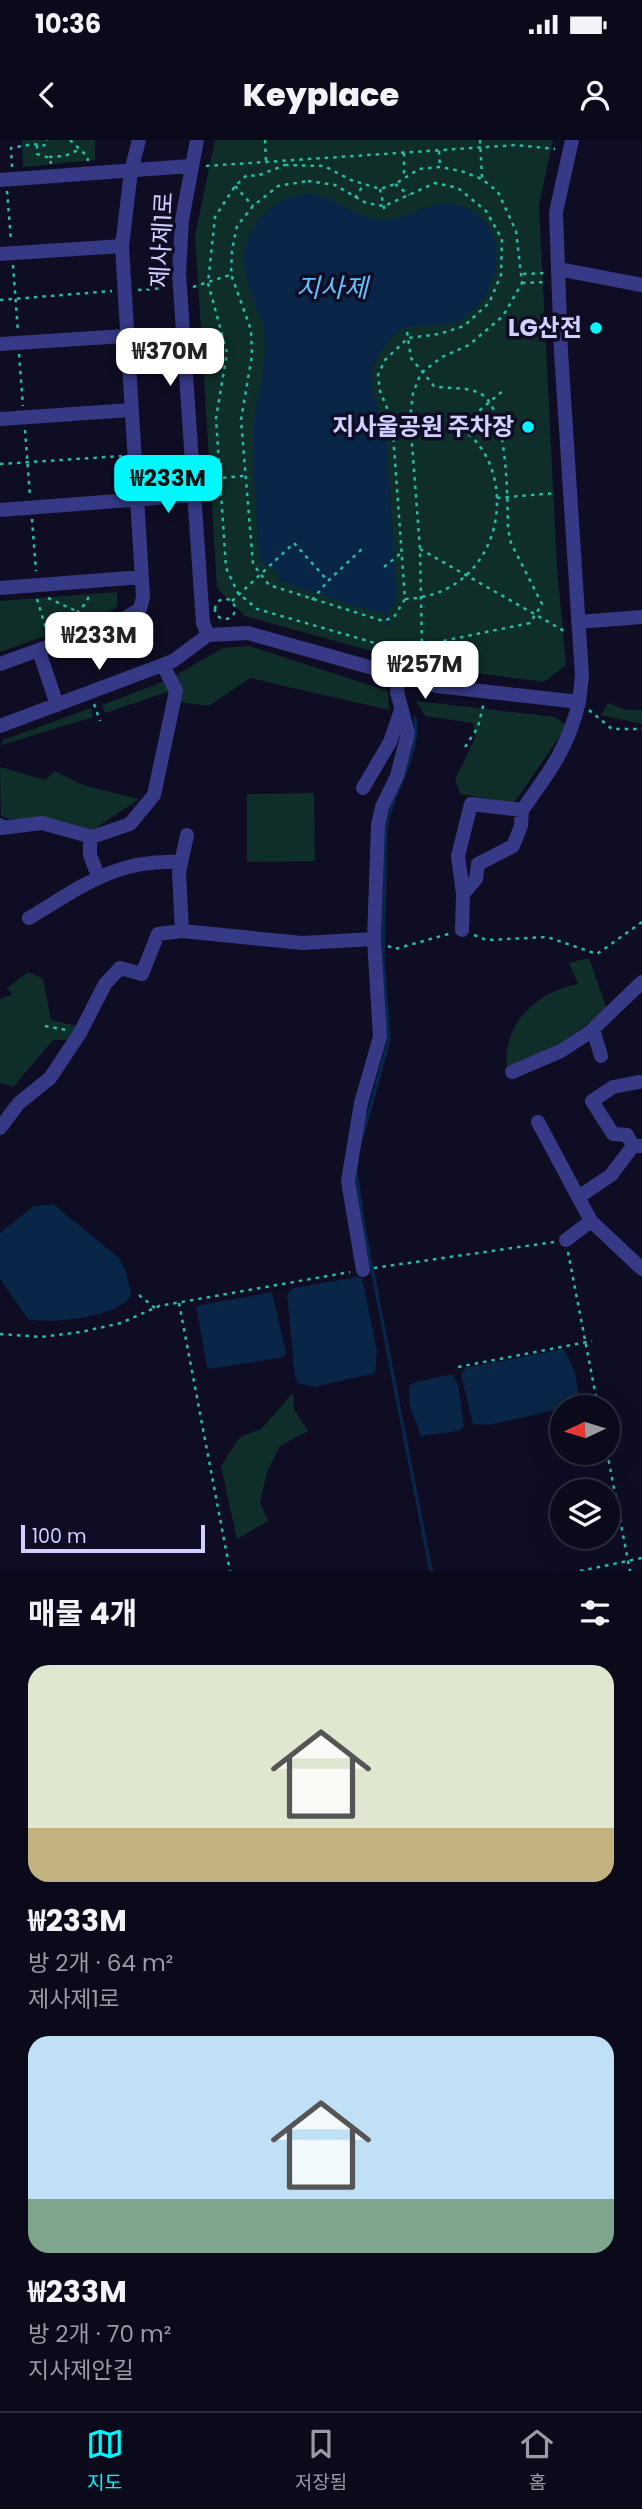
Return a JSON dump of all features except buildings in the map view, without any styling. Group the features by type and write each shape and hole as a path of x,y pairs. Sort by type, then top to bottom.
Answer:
{"street":[{"path":"0,664 124,619 140,610 143,597 125,336 122,246 131,171 139,140"},
{"name":"제사제1로","path":"197,140 190,166 179,261 203,623 208,635"},
{"path":"463,894 476,879 478,863 513,846 521,826 522,810 548,775 571,735 583,689 573,627 552,271 556,212 572,140"},
{"path":"6,179 190,166"},
{"path":"8,254 122,246"},
{"path":"552,271 642,285"},
{"path":"0,344 125,336"},
{"path":"0,419 131,410"},
{"path":"0,510 195,495"},
{"path":"0,588 142,577"},
{"path":"573,627 642,617"},
{"path":"0,726 163,665 208,635 248,633 399,677 486,692 579,702"},
{"path":"40,651 57,705"},
{"path":"0,825 1,828 42,823 90,836 130,824 154,795 176,691 163,665"},
{"path":"363,1270 348,1181 361,1104 380,1037 374,939 378,825 382,807 397,776 408,733 397,692 399,677"},
{"path":"363,788 390,742 401,710"},
{"path":"462,930 463,894 458,856 471,804 522,810"},
{"path":"182,931 181,862 187,835"},
{"path":"90,836 90,855 98,876"},
{"path":"29,918 98,876 154,861 181,862"},
{"path":"0,1128 19,1103 50,1078 80,1033 104,984 120,968 142,974 158,934 182,931 302,943 374,939"},
{"path":"512,1072 561,1051 593,1029 642,982"},
{"path":"593,1029 601,1056"},
{"path":"580,1196 611,1175 638,1146 627,1135 613,1134 592,1101 613,1087 639,1082"},
{"path":"538,1122 580,1196 591,1221 642,1269"},
{"path":"566,1240 591,1221"}],"path":[{"path":"18,335 8,254 6,179 11,148 35,143 47,144 47,140"},
{"path":"70,140 87,156 88,164"},
{"path":"265,140 266,162"},
{"path":"480,140 482,178"},
{"path":"35,143 37,154 49,157 65,156 80,149"},
{"path":"206,166 516,145 555,149"},
{"path":"439,150 440,167"},
{"path":"404,153 404,178"},
{"path":"49,157 51,167"},
{"path":"246,165 247,175"},
{"path":"407,332 411,358 421,373 434,386 478,392 489,402 502,432 511,542 542,604 530,623 438,642 422,649 382,645 257,609 238,593 226,568 216,418 227,353 208,283 215,217 235,186 247,175 257,176 285,165 324,166 380,189 395,184 419,169 440,167 482,178 498,192 516,231 523,283 503,316 468,345 442,357 421,373 413,393 410,418 422,598 422,649 419,668"},
{"path":"308,181 335,185 366,204 384,206 435,183 458,188 486,211 502,239 502,275 489,303 464,326 439,334 408,338 385,360 378,375 380,391 393,420 395,497 405,599 394,617 383,621 269,585 253,564 241,420 253,355 251,330 231,274 237,226 253,206 278,186 308,181"},
{"path":"355,198 363,184"},
{"path":"395,184 409,196"},
{"path":"235,186 253,206"},
{"path":"380,189 385,212"},
{"path":"523,274 552,271"},
{"path":"194,286 231,274"},
{"path":"523,283 547,282"},
{"path":"131,290 167,288"},
{"path":"0,300 117,291"},
{"path":"19,351 24,410"},
{"path":"460,427 505,389"},
{"path":"405,599 422,598 450,587 479,563 496,526 497,498 490,468 478,442 460,427 444,419 410,418"},
{"path":"25,426 30,499"},
{"path":"0,464 126,455"},
{"path":"204,479 244,476"},
{"path":"497,498 557,493"},
{"path":"31,515 37,578"},
{"path":"232,601 293,543 328,581"},
{"path":"312,600 313,595 365,546"},
{"path":"420,549 536,614 573,627"},
{"path":"384,567 399,553"},
{"path":"46,630 88,601 91,589"},
{"path":"50,639 37,593 76,611"},
{"path":"222,599 232,601 235,610 229,619 218,615 215,606 222,599"},
{"path":"465,747 478,727 486,692"},
{"path":"90,693 100,720"},
{"path":"579,702 612,729 642,729"},
{"path":"391,947 395,949 462,930 487,940 547,937 597,954 642,922"},
{"path":"45,1026 80,1033"},
{"path":"380,1268 566,1240 596,1395"},
{"path":"0,1334 41,1337 81,1332 121,1323 155,1308 363,1270"},
{"path":"139,1294 155,1308"},
{"path":"178,1303 230,1571"},
{"path":"458,1367 592,1341"},
{"path":"609,1465 630,1571"},
{"path":"580,1571 642,1558"}],"green space":[{"path":"22,140 95,140 95,160 23,167"},
{"path":"215,140 553,140 539,205 557,567 566,665 544,682 429,667 245,616 217,588 195,235"},
{"path":"117,592 117,607 102,616 0,652 0,601"},
{"path":"249,646 388,691 389,710 250,678 209,706 179,702 173,677 223,648"},
{"path":"165,681 170,691 105,713 102,705"},
{"path":"416,701 555,717 567,726 514,803 460,794 455,780 475,738 473,723 425,716"},
{"path":"608,703 626,710 642,710 642,724 601,715"},
{"path":"91,708 93,717 2,745 0,749 3,740"},
{"path":"0,767 45,780 55,771 83,785 139,799 93,830 19,823 1,816"},
{"path":"314,793 315,861 247,862 247,794"},
{"path":"589,958 607,1010 553,1049 507,1068 510,1037 516,1024 536,1002 563,988 578,984 569,963"},
{"path":"28,972 43,979 51,1020 77,1026 73,1040 53,1040 13,1087 0,1083 0,999 12,994 7,988"},
{"path":"293,1393 294,1409 308,1431 280,1446 267,1472 260,1502 268,1521 237,1539 221,1466 240,1437 261,1429"}],"water":[{"name":"지사제","path":"310,193 356,213 384,220 441,204 461,206 477,215 489,227 495,241 497,258 494,274 488,291 478,305 465,317 448,324 403,329 388,341 374,365 372,386 387,443 397,591 394,607 380,613 280,581 277,571 262,563 259,556 253,432 265,342 264,330 245,272 245,248 254,227 268,210 287,198"},
{"path":"53,1204 119,1258 126,1271 131,1294 126,1302 101,1313 68,1320 28,1319 0,1279 0,1233 34,1206"},
{"path":"362,1278 377,1351 375,1373 314,1387 298,1383 295,1377 287,1294 294,1288"},
{"path":"272,1292 286,1353 283,1357 210,1369 207,1367 196,1306"},
{"path":"563,1349 576,1376 578,1395 550,1395 550,1411 489,1425 473,1424 461,1375 465,1368"},
{"path":"453,1375 458,1384 464,1426 458,1431 421,1436 410,1406 409,1387 413,1383"}],"waterway":[{"path":"386,612 388,625"},
{"path":"362,1137 389,1040 383,959 386,827 410,760 415,718"},
{"path":"356,1172 364,1228 431,1571"}],"place":[{"name":"LG산전","path":"596,328"},
{"name":"지사울공원 주차장","path":"528,427"}]}
